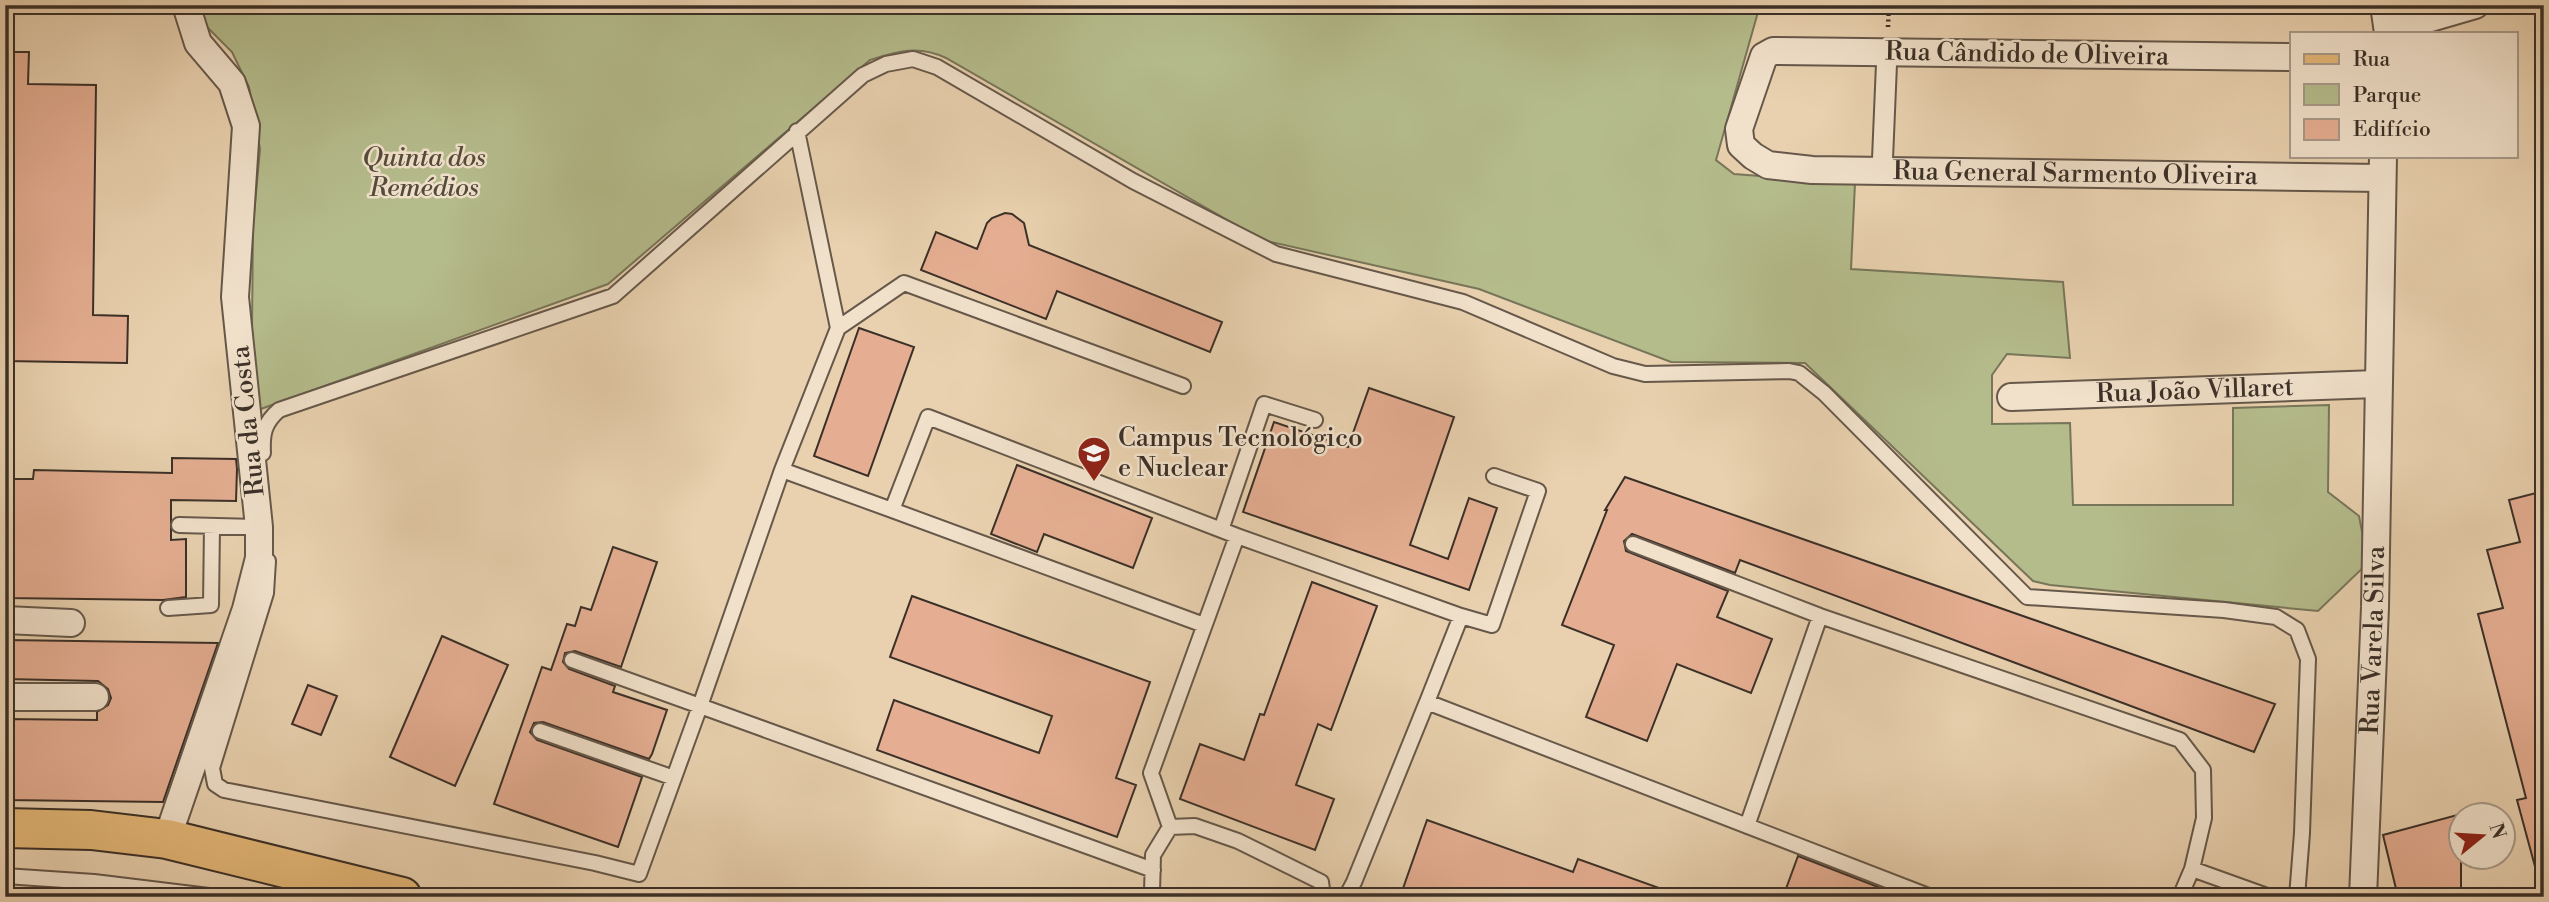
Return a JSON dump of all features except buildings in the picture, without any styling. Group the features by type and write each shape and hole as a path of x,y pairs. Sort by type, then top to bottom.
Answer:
{"main road":[{"path":"5,828 91,830 167,839 402,897"}],"street":[{"name":"Rua da Costa","path":"167,839 246,609 259,558 259,527 235,297 246,126 232,83 198,43 186,5"},
{"path":"2387,23 2475,5"},
{"name":"Rua Cândido de Oliveira","path":"1765,56 1773,51 2290,57"},
{"path":"1882,171 1887,52"},
{"name":"Rua General Sarmento Oliveira","path":"1765,56 1739,129 1741,145 1768,165 1812,170 1882,171 2382,167"},
{"name":"Rua Varela Silva","path":"2363,897 2375,607 2382,167"},
{"name":"Rua João Villaret","path":"2011,397 2377,383"},
{"path":"5,620 71,623"},
{"path":"5,697 95,697"}],"lane":[{"path":"797,131 838,328 782,470 701,706 639,874 224,790 215,784 212,768 266,593 269,554 262,436 268,420 279,410 613,296 797,131 863,75 887,64 913,59 937,67 1133,181 1276,254 1463,302 1613,366 1645,374 1799,373 1824,393 2027,597 2224,610 2276,617 2297,629 2308,659 2297,897"},
{"path":"838,328 904,283 1183,386"},
{"path":"1221,530 1264,404 1315,420"},
{"path":"892,510 928,417 1237,536 1492,625 1538,491 1494,476"},
{"path":"782,470 1204,625"},
{"path":"180,526 259,527"},
{"path":"167,608 211,605 212,526"},
{"path":"1170,827 1151,773 1237,536"},
{"path":"1633,544 1820,616 2180,740 2203,770 2204,818 2192,869 2180,897"},
{"path":"1170,827 1195,826 1238,841 1322,889 1344,897 1354,882 1461,616"},
{"path":"1747,826 1820,616"},
{"path":"572,660 1153,870"},
{"path":"1427,702 1931,897"},
{"path":"541,731 674,778"},
{"path":"1155,897 1152,892 1153,855 1170,827"},
{"path":"2192,869 2270,897"},
{"path":"5,876 94,882 217,897"}],"green space":[{"name":"Quinta dos Remédios","path":"196,5 1760,5 1716,160 1734,174 1855,183 1851,269 2063,282 2070,358 2007,354 1992,375 1992,424 2070,423 2073,505 2233,505 2233,408 2329,405 2328,492 2359,516 2368,563 2318,611 2050,585 2033,581 1805,363 1671,362 1479,289 1262,240 946,58 917,51 899,52 870,60 608,284 258,410 252,329 253,226 260,149 249,87 232,52 202,22"}],"place":[{"name":"Campus Tecnológico e Nuclear","path":"1094,483"}]}
